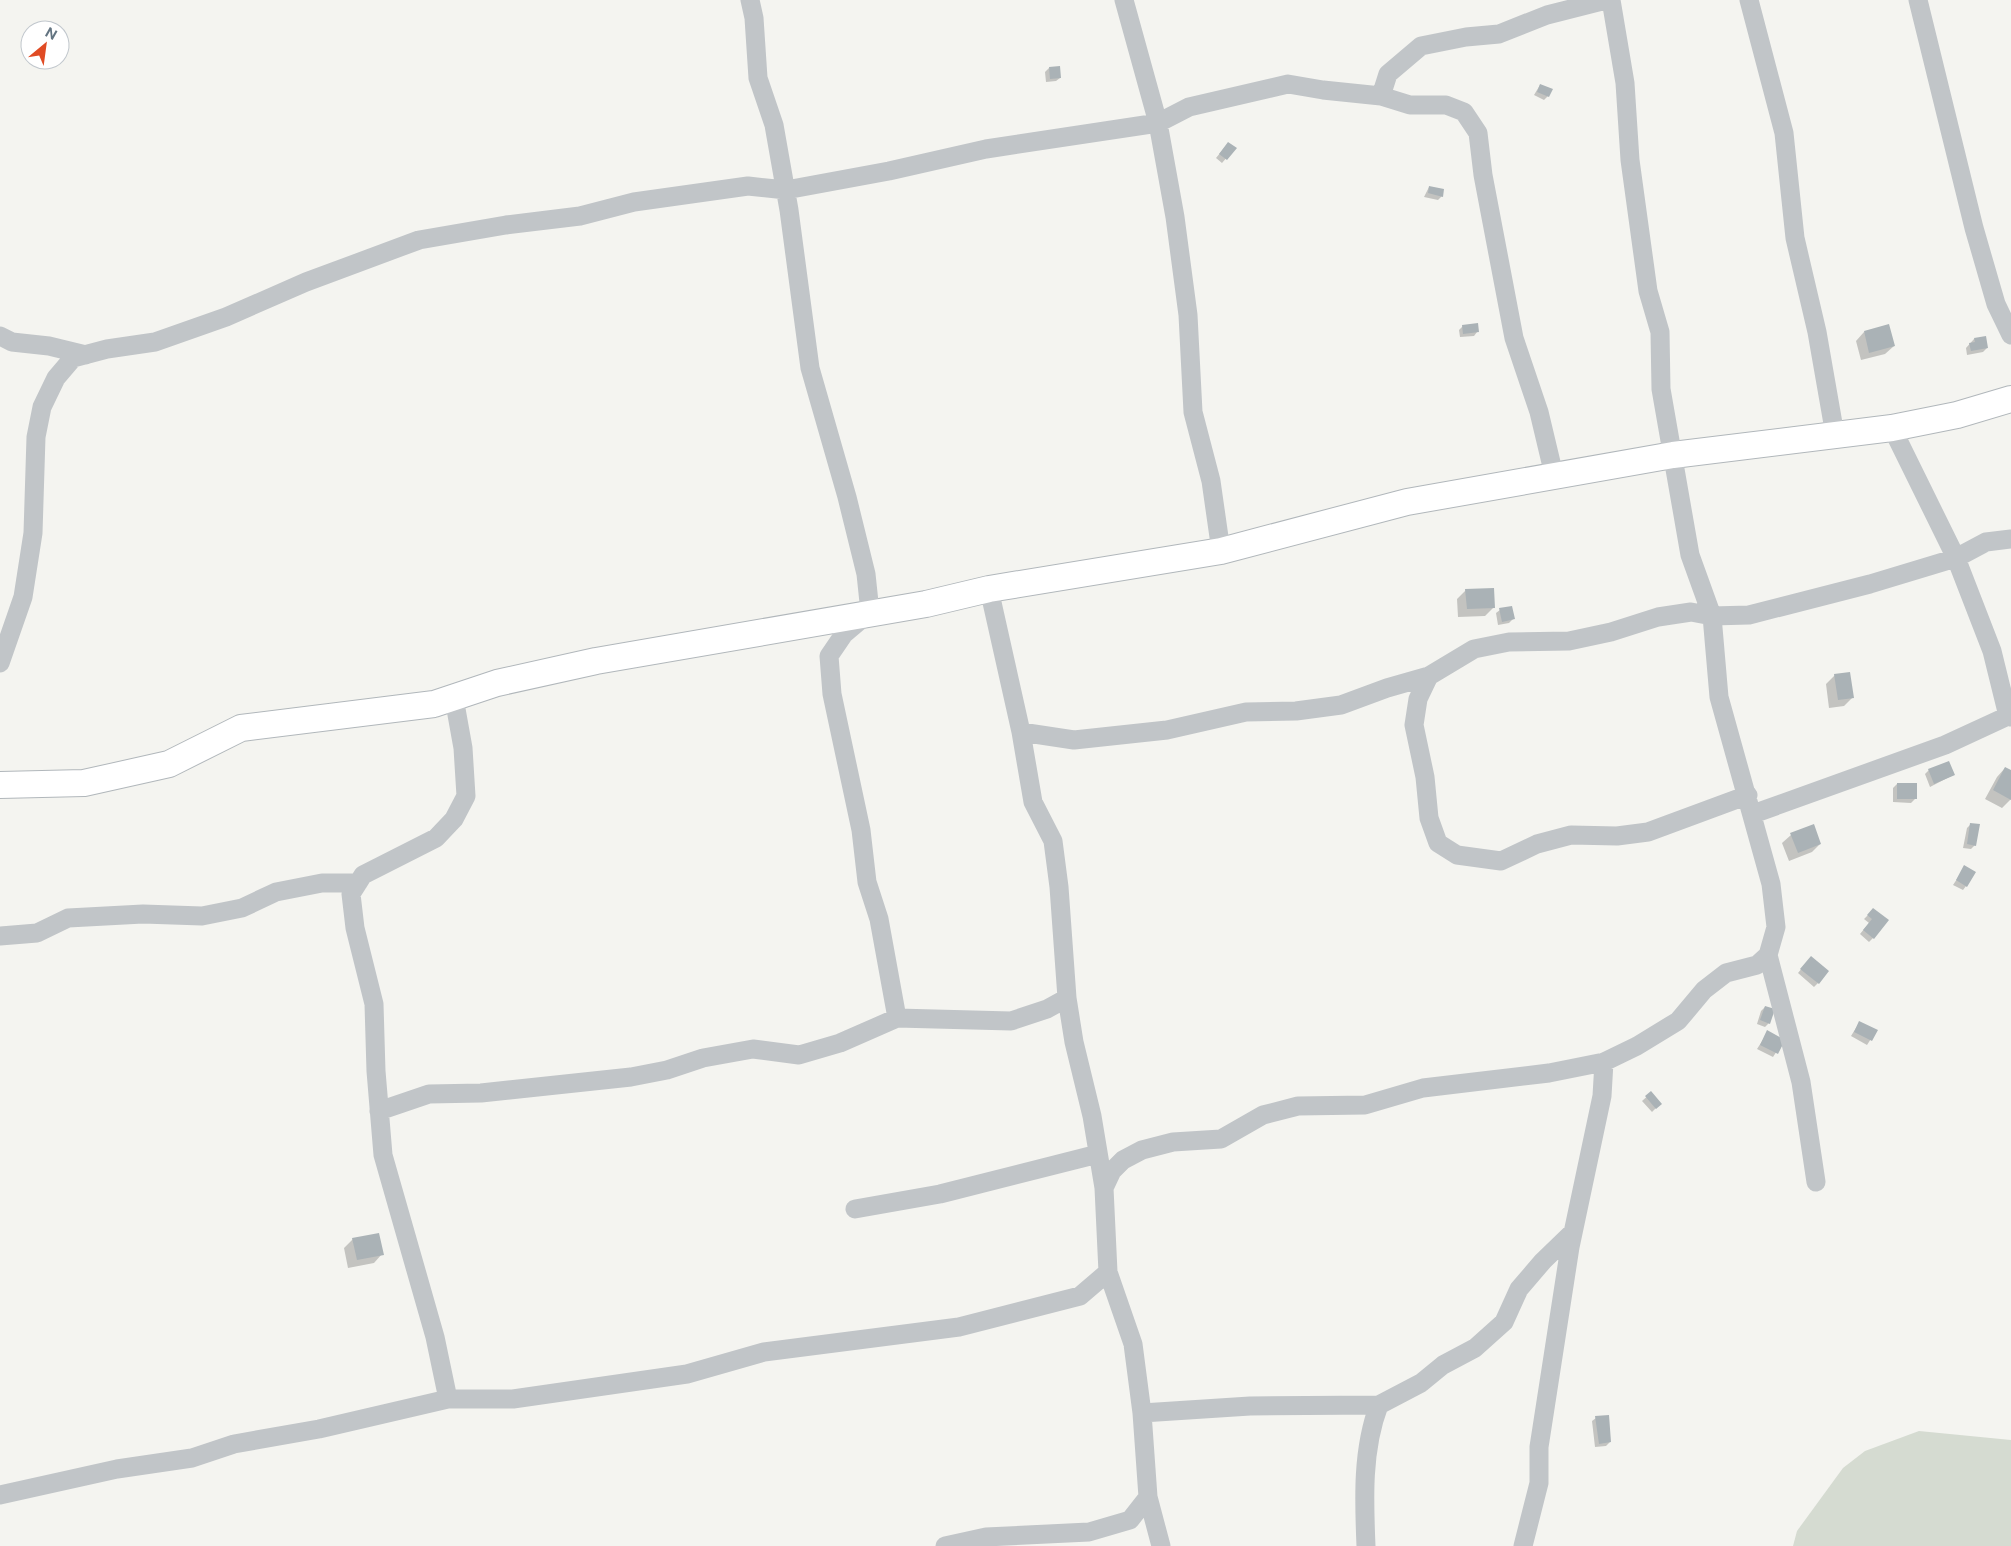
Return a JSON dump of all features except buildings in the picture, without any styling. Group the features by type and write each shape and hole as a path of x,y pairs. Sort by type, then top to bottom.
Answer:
{"street":[{"path":"750,0 754,18 758,78 774,125 786,190 810,368 847,497 866,574 870,612"},
{"path":"1124,0 1158,123 1175,217 1188,315 1193,412 1210,481 1221,551"},
{"path":"1381,96 1388,74 1422,46 1466,37 1499,34 1547,15 1606,0"},
{"path":"1611,0 1625,83 1630,160 1648,291 1660,332 1661,389 1690,556 1712,616 1719,697 1748,795 1771,884 1776,927 1768,955 1802,1082 1816,1182"},
{"path":"1749,0 1784,133 1795,238 1817,332 1835,435"},
{"path":"1918,0 1974,228 1996,304 2011,335"},
{"path":"0,663 23,597 33,533 36,437 42,408 56,378 73,358 155,342 226,317 314,279 419,240 506,225 580,216 634,202 748,186 786,190 889,171 986,149 1158,123 1189,107 1288,84 1381,96 1410,105 1446,105 1464,112 1478,132 1486,194 1514,338 1539,412 1554,475"},
{"path":"0,336 12,342 49,346 86,355"},
{"path":"0,785 84,783 169,764 241,728 434,704 497,683 596,661 870,612 926,604 989,589 1221,551 1407,502 1673,455 1892,428 1957,416 2011,399"},
{"path":"1753,814 1945,745 2009,717 1992,651 1956,558 1892,428"},
{"path":"1021,732 1074,740 1167,730 1246,712 1296,711 1342,705 1387,688 1429,676 1474,649 1509,642 1569,641 1610,632 1658,617 1691,612 1712,616 1749,616 1870,584 1956,558 1986,542 2011,539"},
{"path":"989,589 1021,732 1032,802 1053,841 1059,887 1067,998 1074,1042 1092,1116 1104,1188 1108,1272 1133,1344 1142,1413 1148,1497 1160,1546"},
{"path":"870,612 844,634 829,656 832,694 861,830 866,882 879,919 897,1018"},
{"path":"1429,676 1418,699 1414,725 1425,776 1429,818 1438,843 1457,855 1501,861 1537,844 1570,836 1617,836 1648,832 1748,795"},
{"path":"448,1399 435,1337 383,1154 374,1004 355,928 351,894 364,875 436,838 454,819 466,796 462,748 454,698"},
{"path":"0,936 37,934 68,918 143,914 202,916 242,908 276,892 322,883 358,883"},
{"path":"1104,1188 1112,1171 1124,1160 1142,1150 1173,1142 1221,1139 1262,1115 1298,1106 1365,1105 1422,1088 1540,1075 1604,1062 1637,1046 1678,1021 1704,990 1726,973 1757,965 1768,955"},
{"path":"379,1112 429,1094 481,1093 631,1077 667,1070 703,1058 753,1049 799,1055 840,1043 897,1018 1010,1021 1048,1009 1067,998"},
{"path":"1523,1546 1539,1483 1539,1447 1573,1232 1602,1096 1604,1062"},
{"path":"855,1210 940,1194 1098,1154"},
{"path":"1142,1413 1250,1406 1379,1405 1421,1383 1443,1365 1476,1348 1504,1322 1519,1289 1542,1261 1573,1232"},
{"path":"0,1495 117,1469 192,1458 234,1444 319,1429 448,1399 513,1399 687,1374 764,1352 959,1327 1080,1296 1108,1272"},
{"path":"1366,1546 1364,1507 1370,1429 1379,1405"},
{"path":"944,1546 986,1537 1089,1532 1130,1520 1148,1497"}],"shaded area":[{"path":"1919,1431 2011,1440 2011,1546 1793,1546 1797,1531 1843,1468 1865,1451"}]}
